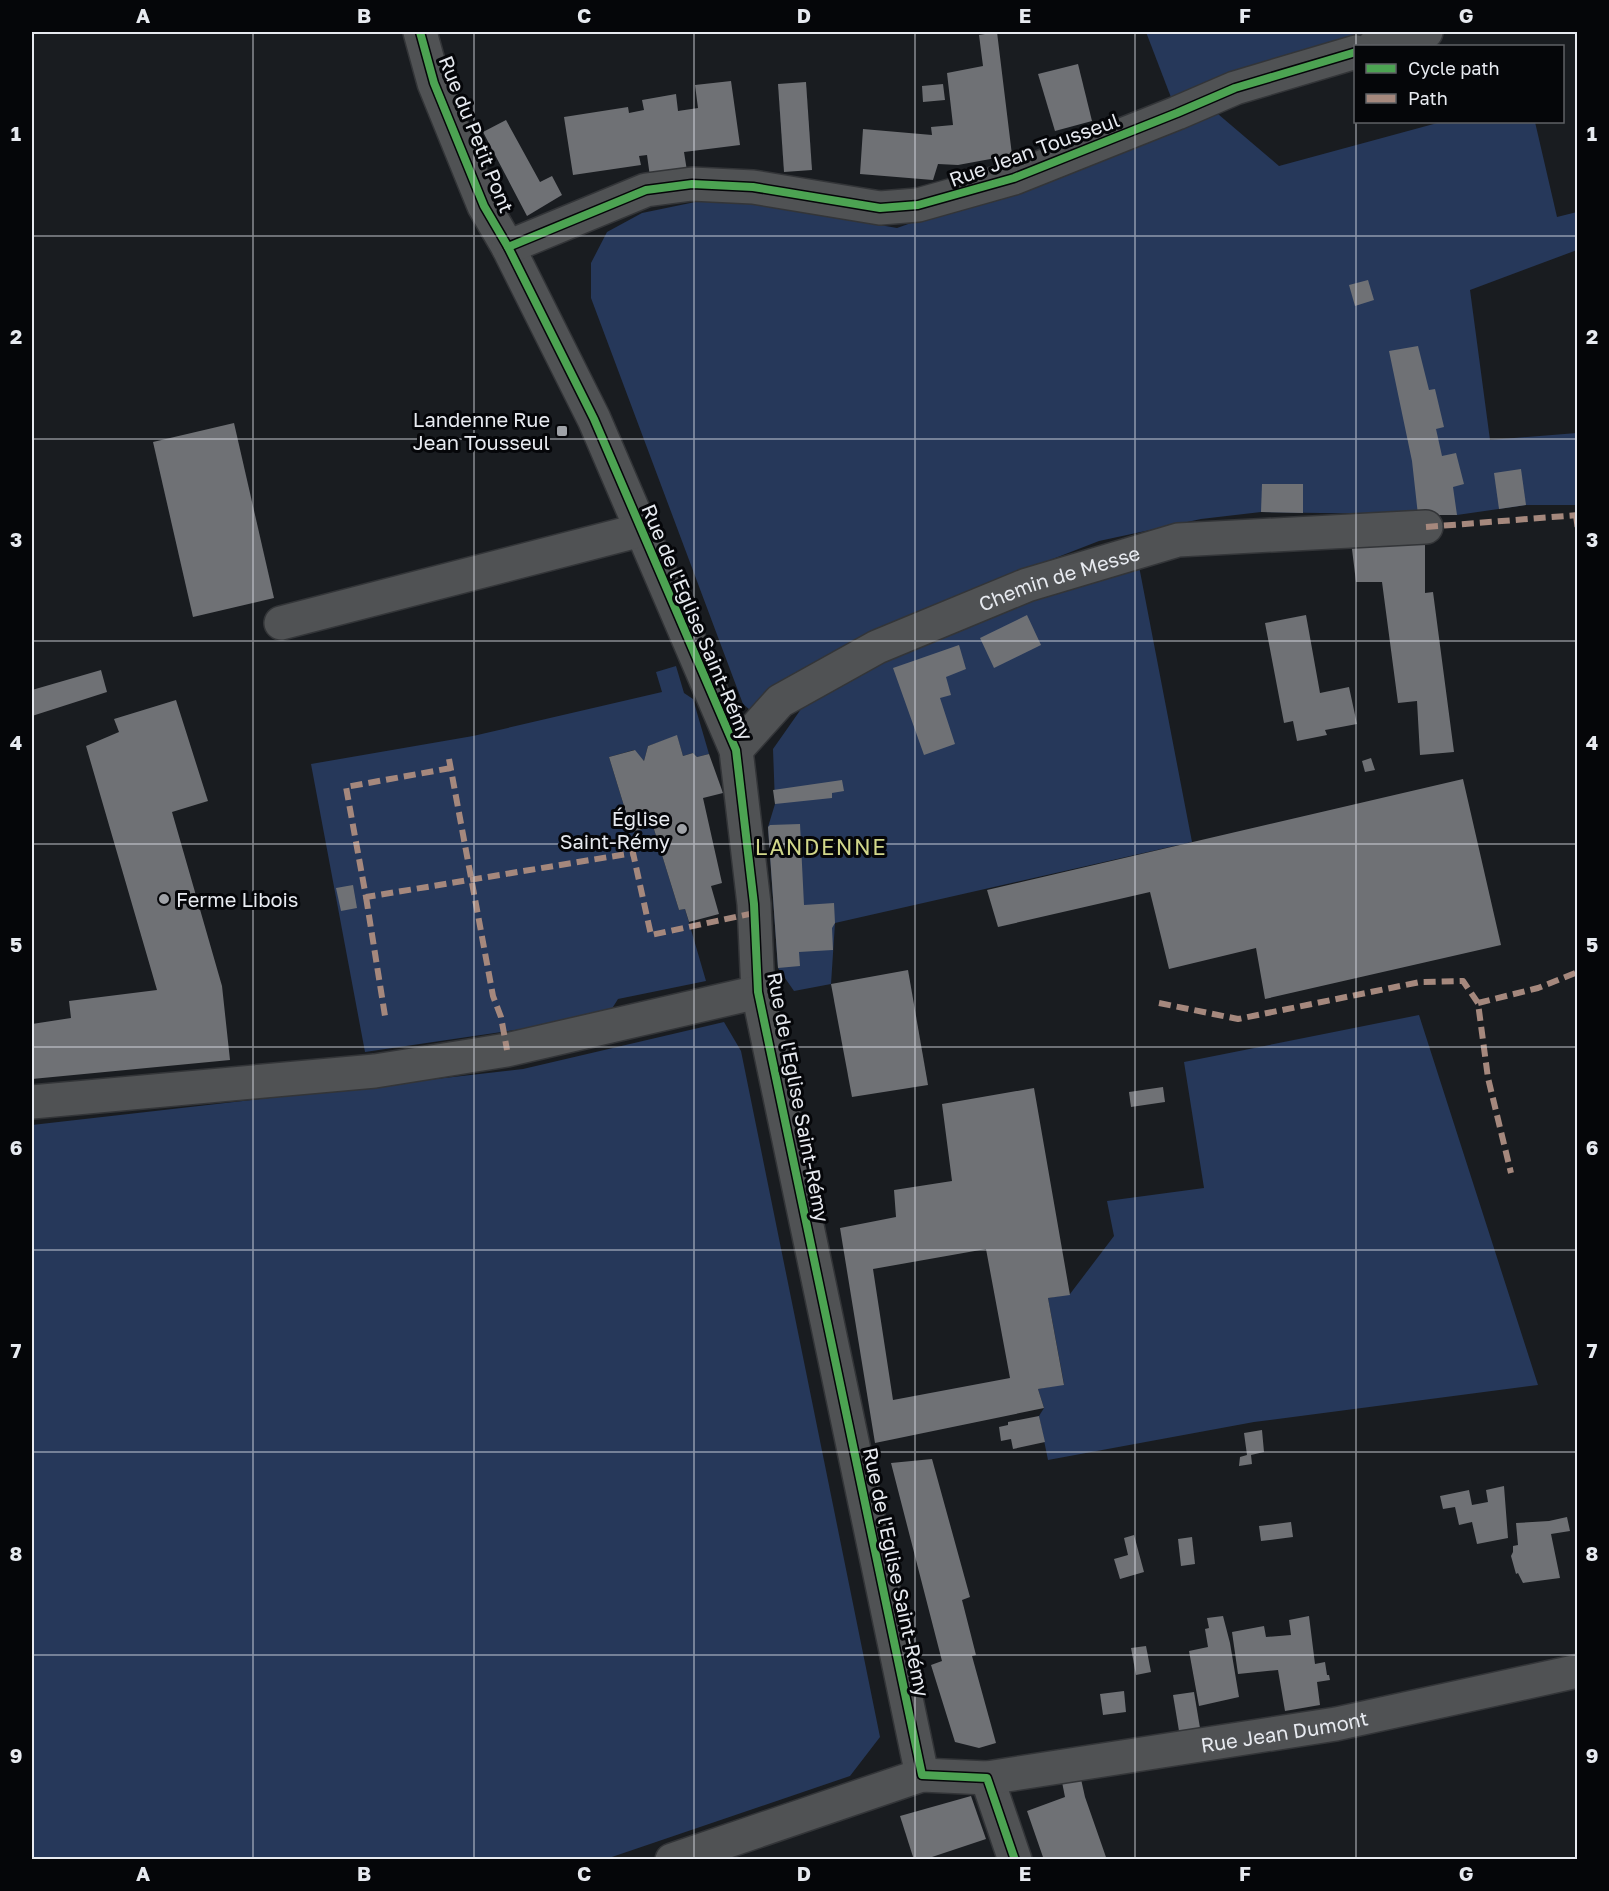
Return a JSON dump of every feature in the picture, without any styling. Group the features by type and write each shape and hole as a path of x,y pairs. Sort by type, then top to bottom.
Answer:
{"street":[{"name":"Rue du Petit Pont","path":"420,32 434,83 484,206 508,247"},
{"path":"1378,45 1426,32"},
{"name":"Rue Jean Tousseul","path":"508,247 646,189 692,184 753,187 880,208 918,205 1014,178 1235,88 1354,53"},
{"name":"Rue de l'Eglise Saint-Rémy","path":"508,247 594,419 736,750 754,904 758,992 922,1775"},
{"name":"Chemin de Messe","path":"736,750 780,701 878,647 1027,585 1178,540 1426,527"},
{"path":"281,623 641,530"},
{"path":"32,1102 375,1071 507,1050 758,992"},
{"name":"Rue Jean Dumont","path":"922,1775 987,1778 1336,1724 1578,1671"},
{"path":"672,1860 922,1775"},
{"path":"987,1778 1016,1860"}],"shaded area":[{"path":"1146,32 1426,32 1386,45 1354,45 1354,55 1177,113"},
{"path":"1218,114 1279,166 1437,123 1535,123 1557,217 1577,212 1577,250 1470,290 1490,440 1577,433 1577,505 1526,505 1457,515 1261,512 1201,519 1099,541 939,603 792,683 750,710 743,704 591,298 591,263 607,232 642,213 700,201 753,203 897,228"},
{"path":"1138,561 1192,842 835,923 831,984 794,991 778,968 768,827 775,804 773,749 806,702 887,658 1009,605"},
{"path":"676,666 684,693 693,699 709,754 697,757 693,753 683,756 677,736 648,746 644,761 634,750 609,757 632,832 653,826 679,910 685,909 706,981 618,999 606,1018 365,1052 311,764 473,736 662,692 656,672"},
{"path":"1419,1015 1538,1385 1254,1422 1048,1460 1039,1416 1044,1408 1038,1389 1064,1384 1048,1298 1070,1294 1114,1236 1107,1201 1204,1188 1184,1062"},
{"path":"724,1022 741,1051 880,1737 850,1776 606,1859 32,1859 32,1125 523,1069"}],"building":[{"path":"997,32 1012,155 958,165 938,164 933,180 860,174 863,129 932,135 931,127 953,125 947,73 983,66 979,35"},
{"path":"1078,64 1092,121 1055,131 1038,74"},
{"path":"731,81 740,145 684,152 687,171 650,177 647,155 639,156 641,165 573,175 564,117 628,107 629,113 644,110 642,100 676,94 678,111 698,108 695,85"},
{"path":"806,82 812,170 784,172 778,84"},
{"path":"943,84 945,100 923,102 922,86"},
{"path":"506,120 540,182 552,176 562,195 527,216 483,132"},
{"path":"1368,280 1374,300 1355,306 1349,285"},
{"path":"1418,346 1429,390 1435,389 1444,427 1436,429 1442,456 1456,453 1464,484 1453,487 1457,515 1418,515 1412,461 1389,351"},
{"path":"234,423 274,598 193,617 153,442"},
{"path":"1521,469 1526,505 1499,509 1494,473"},
{"path":"1262,484 1303,484 1303,513 1261,512"},
{"path":"1425,535 1425,593 1433,592 1454,752 1420,755 1417,701 1398,703 1382,582 1356,582 1351,541"},
{"path":"1027,615 1041,645 994,668 980,638"},
{"path":"1306,615 1320,693 1349,687 1357,724 1325,730 1327,735 1297,741 1293,721 1284,723 1265,623"},
{"path":"959,645 966,669 946,677 951,695 940,698 955,744 924,755 893,668"},
{"path":"101,670 107,692 32,716 32,690"},
{"name":"Ferme Libois","path":"176,700 208,801 172,812 222,986 230,1060 32,1079 32,1024 71,1018 69,1001 157,990 86,746 119,732 114,719"},
{"name":"Église Saint-Rémy","path":"677,735 683,756 693,753 697,757 709,754 723,793 703,798 722,883 711,886 719,914 689,922 685,909 679,910 653,826 632,832 609,757 635,750 644,761 648,746"},
{"path":"1371,758 1375,770 1365,772 1362,761"},
{"path":"1463,779 1501,945 1265,999 1256,948 1169,969 1150,892 998,927 987,890"},
{"path":"842,780 844,791 832,793 832,798 775,804 773,790"},
{"path":"800,824 804,905 834,903 833,950 799,952 800,966 778,968 768,827 770,825"},
{"path":"353,885 357,908 341,911 336,888"},
{"path":"908,970 928,1085 852,1097 831,984"},
{"path":"1163,1087 1165,1102 1131,1107 1129,1092"},
{"path":"1034,1088 1070,1295 1048,1298 1064,1385 1038,1389 1044,1408 875,1443 840,1228 896,1217 894,1190 952,1181 942,1104","holes":["986,1249 1010,1378 893,1400 873,1269"]},
{"path":"1039,1416 1045,1442 1013,1449 1011,1439 1001,1441 999,1427 1008,1425 1008,1422"},
{"path":"1262,1430 1264,1452 1251,1455 1252,1464 1239,1466 1240,1457 1247,1455 1244,1433"},
{"path":"932,1459 970,1597 962,1600 976,1655 972,1656 996,1743 979,1748 955,1742 931,1665 942,1661 891,1463"},
{"path":"1504,1486 1508,1538 1477,1544 1472,1522 1459,1525 1455,1507 1443,1509 1440,1496 1469,1490 1472,1505 1488,1502 1486,1490"},
{"path":"1567,1517 1570,1531 1551,1534 1560,1578 1523,1583 1518,1573 1516,1574 1511,1556 1513,1546 1518,1545 1516,1523 1549,1521"},
{"path":"1291,1522 1293,1537 1261,1541 1259,1526"},
{"path":"1134,1535 1144,1572 1120,1579 1114,1559 1128,1555 1124,1538"},
{"path":"1192,1537 1195,1564 1181,1566 1178,1539"},
{"path":"1223,1616 1239,1697 1199,1706 1189,1651 1208,1647 1205,1629 1209,1628 1207,1618"},
{"path":"1309,1616 1315,1664 1325,1662 1330,1680 1317,1682 1320,1705 1285,1711 1278,1670 1238,1674 1232,1632 1264,1626 1266,1637 1291,1635 1289,1620"},
{"path":"1146,1646 1151,1672 1136,1675 1131,1648"},
{"path":"1124,1691 1126,1712 1103,1715 1100,1694"},
{"path":"1194,1692 1200,1728 1179,1731 1173,1695"},
{"path":"1081,1779 1107,1860 1044,1860 1027,1811 1065,1797 1062,1782"},
{"path":"971,1796 986,1839 923,1860 914,1860 900,1816"}],"marked path":[{"path":"1576,515 1578,530"},
{"path":"1426,527 1578,515"},
{"path":"449,759 493,996 501,1017 507,1050"},
{"path":"451,768 346,787 366,897 633,853 651,935 754,913"},
{"path":"366,897 385,1016"},
{"path":"1478,1003 1538,988 1578,972"},
{"path":"1159,1003 1238,1019 1420,982 1463,981 1478,1003 1488,1078 1511,1173"}],"cycle path":[{"path":"420,32 434,83 484,206 508,247 594,419 736,750 754,904 758,992 922,1775 987,1778 1015,1860"},
{"path":"508,247 646,190 692,184 753,187 880,208 918,205 1014,178 1235,88 1354,53"}],"place":[{"name":"Landenne Rue Jean Tousseul","path":"562,431"},
{"name":"Église Saint-Rémy","path":"682,829"},
{"name":"Ferme Libois","path":"164,899"}],"district":[{"name":"LANDENNE","path":"821,846"}]}
